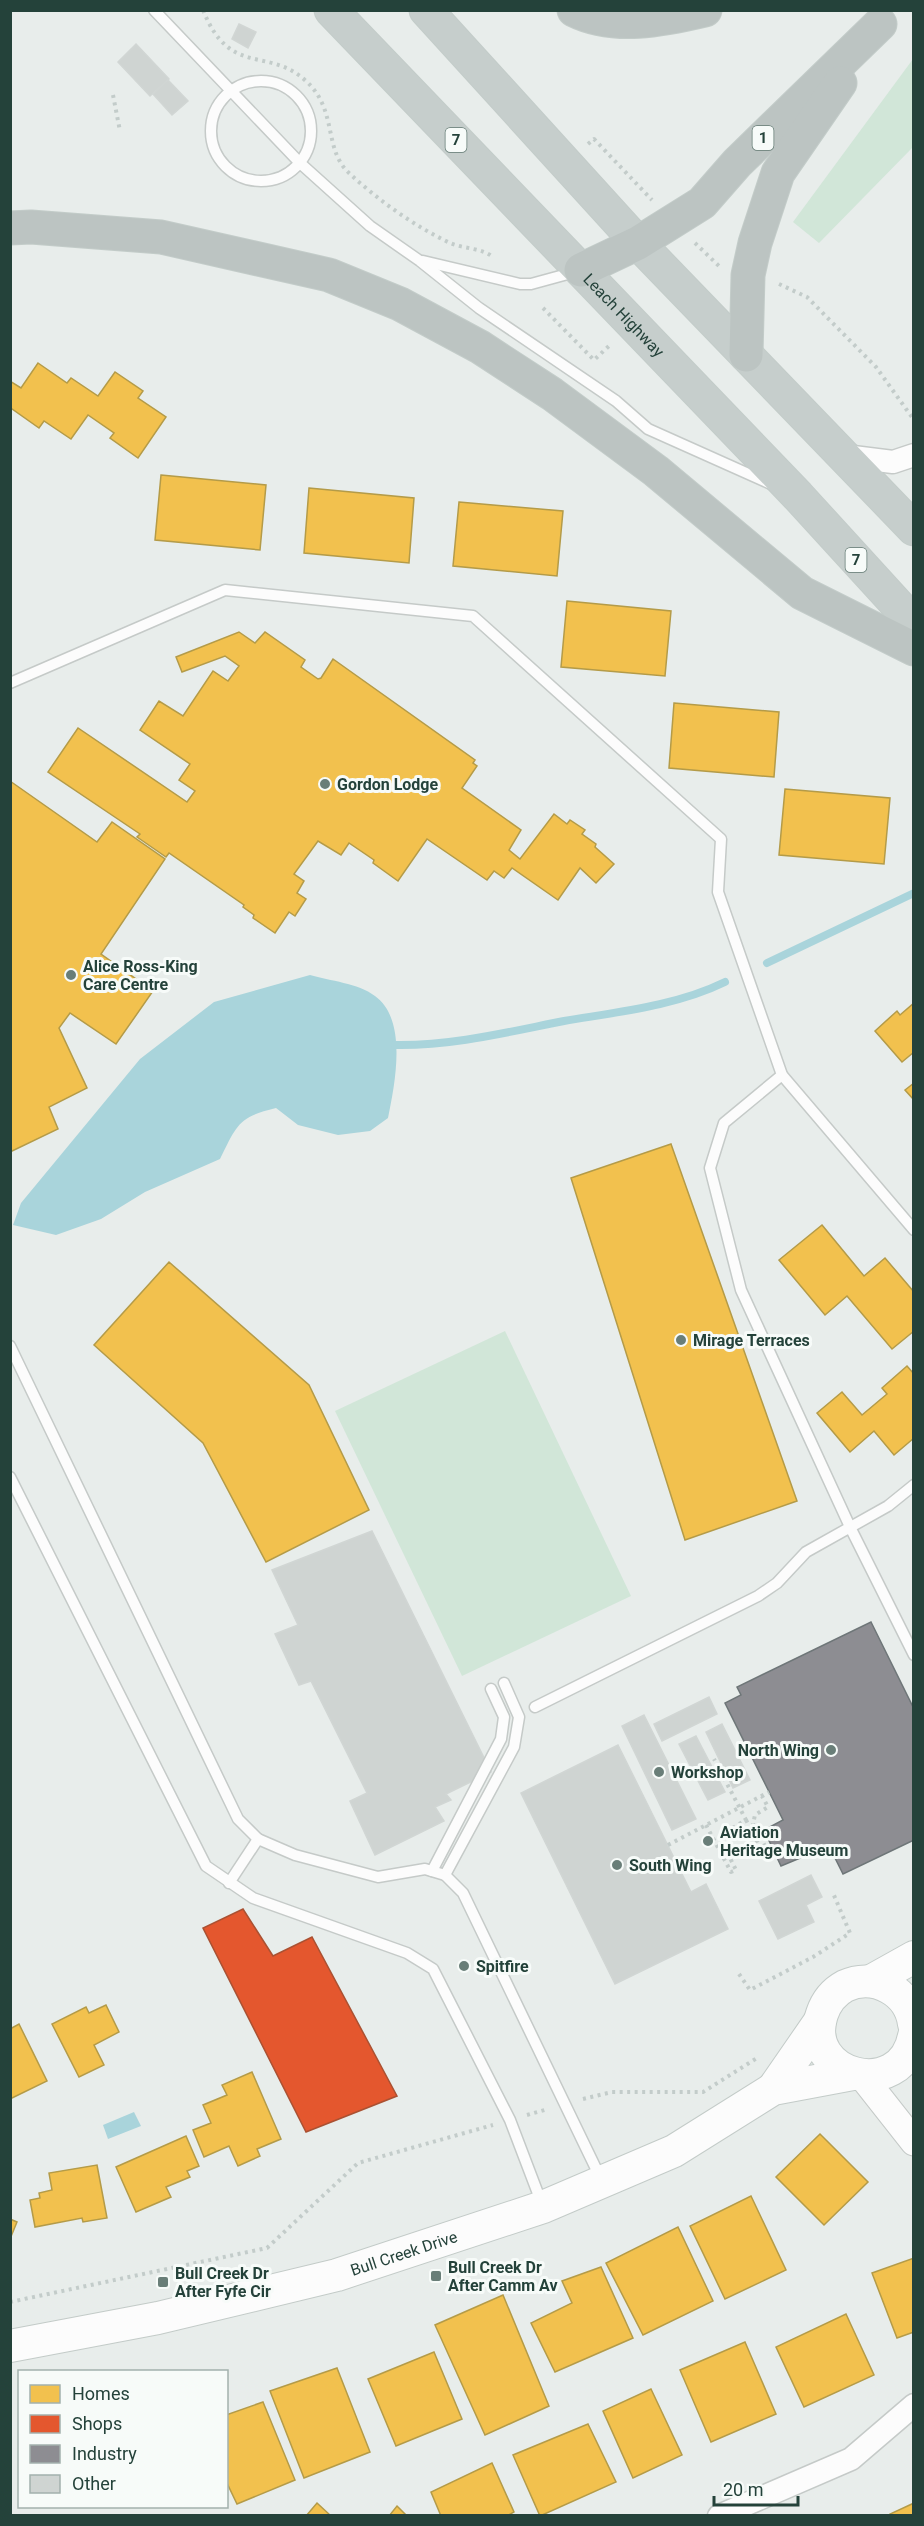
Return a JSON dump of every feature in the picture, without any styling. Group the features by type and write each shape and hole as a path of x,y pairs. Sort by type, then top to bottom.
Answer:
{"highway":[{"name":"Leach Highway","path":"331,10 798,496 914,623"},
{"path":"426,10 638,243 914,529"},
{"path":"574,10 588,18 652,22 705,10"},
{"name":"1","path":"581,270 638,243 702,202 737,163 884,17"},
{"path":"746,355 748,275 754,243 778,173 884,17"},
{"path":"10,228 31,226 161,237 329,275 400,304 480,347 552,394 656,471 802,593 914,649"}],"main road":[{"name":"Bull Creek Drive","path":"773,2089 820,2021 832,1996 856,1982 871,1981 914,1957"},
{"name":"Bull Creek Drive","path":"10,2346 158,2318 338,2275 543,2207 602,2182 674,2151 773,2089 857,2075 877,2075 892,2069 903,2059 913,2039 906,2003 897,1992 871,1981"},
{"path":"820,2021 820,2035 827,2054 841,2068 857,2075"}],"street":[{"path":"845,456 893,462 914,455"},
{"path":"857,2075 914,2142"},
{"path":"719,2516 851,2459 914,2404"}],"lane":[{"path":"154,10 300,163 370,226 420,261 478,308 589,382 648,429 798,496"},
{"path":"260,80 276,83 291,90 302,102 309,117 311,133 308,149 300,163 287,174 272,180 254,181 238,176 224,166 214,152 210,135 211,119 218,103 230,91 244,83 260,80"},
{"path":"420,261 520,284 531,284 581,270"},
{"path":"10,683 225,590 473,616 721,839 718,892 782,1075 914,1230"},
{"path":"782,1075 724,1123 710,1168 741,1290 851,1529 914,1655"},
{"path":"10,1346 238,1819 258,1839 295,1855 378,1877 425,1869 445,1875 463,1893 602,2182"},
{"path":"10,1477 206,1866 254,1898 407,1953 433,1969 510,2120 543,2207"},
{"path":"535,1707 758,1596 777,1583 806,1552 851,1529 888,1506 914,1485"},
{"path":"445,1875 514,1747 519,1717 504,1683"},
{"path":"432,1871 501,1739 504,1717 491,1689"},
{"path":"229,1883 258,1839"}],"path":[{"path":"203,10 211,30 220,42 232,51 251,60 282,67 307,82 329,117 333,135 332,148 348,173 414,223 451,243 488,252 500,263"},
{"path":"113,95 120,131"},
{"path":"584,147 594,139 658,205"},
{"path":"687,235 722,269"},
{"path":"700,258 705,253"},
{"path":"771,280 807,297 876,367 914,420"},
{"path":"543,308 594,360 601,353"},
{"path":"714,1759 761,1849 765,1846 753,1824 755,1815 768,1808 762,1796"},
{"path":"668,1845 769,1792"},
{"path":"706,1825 731,1872 736,1870 719,1836 746,1820"},
{"path":"739,1974 750,1990 813,1957 850,1933 833,1893"},
{"path":"577,2101 612,2092 703,2092 758,2057"},
{"path":"521,2117 555,2107"},
{"path":"10,2302 267,2248 358,2163 496,2124"}],"green space":[{"path":"913,59 913,147 819,243 793,222"},
{"path":"505,1331 631,1596 462,1676 335,1411"}],"water":[{"path":"310,975 360,988 375,996 385,1007 392,1020 396,1053 394,1088 388,1118 370,1131 338,1135 298,1125 276,1108 263,1111 240,1124 220,1159 145,1192 101,1219 56,1235 13,1225 21,1203 140,1059 214,1002"},
{"path":"134,2112 141,2126 108,2139 103,2125"}],"building: Homes":[{"path":"38,363 67,383 71,378 98,396 115,372 143,391 138,398 166,417 138,458 110,438 114,433 88,415 71,439 44,421 39,428 12,409 10,411 10,381 21,388"},
{"path":"161,475 266,485 260,550 155,540"},
{"path":"309,488 414,498 409,563 304,553"},
{"path":"459,502 563,511 557,576 453,566"},
{"path":"567,601 671,611 665,676 561,667"},
{"name":"Gordon Lodge","path":"239,632 255,643 265,632 305,660 301,667 318,679 333,659 475,760 473,763 477,766 462,788 521,830 509,850 520,859 554,814 567,824 570,820 585,830 582,834 596,844 595,847 614,864 596,883 580,868 558,900 512,868 504,878 494,871 487,880 427,839 398,881 373,863 374,860 349,843 341,855 318,841 294,874 304,881 297,893 306,899 295,916 289,912 275,933 253,918 254,915 243,907 244,905 169,853 166,857 137,837 140,834 48,772 78,728 187,802 195,791 179,780 190,764 140,730 159,701 183,716 213,671 228,681 239,666 225,656 182,672 176,657"},
{"path":"674,703 779,712 774,777 669,768"},
{"name":"Alice Ross-King Care Centre","path":"10,781 97,842 112,822 165,859 101,954 153,991 116,1044 70,1013 59,1028 87,1088 49,1107 58,1129 10,1152"},
{"path":"785,789 890,798 884,864 779,855"},
{"path":"914,1003 914,1052 902,1062 875,1031 897,1011 900,1015"},
{"path":"914,1083 914,1100 905,1090"},
{"name":"Mirage Terraces","path":"671,1144 797,1501 685,1540 571,1178"},
{"path":"822,1225 864,1276 885,1258 914,1292 914,1331 892,1349 847,1296 825,1315 779,1260"},
{"path":"169,1262 309,1385 369,1510 266,1562 203,1443 94,1345"},
{"path":"907,1366 914,1374 914,1438 894,1455 874,1431 850,1452 817,1413 842,1392 862,1415 887,1394 882,1388"},
{"path":"106,2005 119,2032 94,2045 104,2065 79,2077 52,2024 86,2007 89,2013"},
{"path":"19,2024 47,2081 10,2099 10,2029"},
{"path":"252,2072 281,2139 257,2149 260,2156 238,2166 229,2146 204,2157 193,2130 211,2123 203,2105 227,2095 222,2085"},
{"path":"820,2134 868,2182 824,2225 776,2177"},
{"path":"186,2136 199,2166 187,2171 190,2177 166,2187 171,2197 136,2212 116,2167"},
{"path":"97,2165 107,2218 83,2222 82,2218 35,2227 30,2200 40,2198 39,2193 52,2190 49,2173"},
{"path":"751,2196 786,2270 725,2299 690,2226"},
{"path":"10,2219 17,2222 10,2239"},
{"path":"678,2227 713,2301 643,2335 606,2263"},
{"path":"914,2258 914,2332 897,2338 872,2273"},
{"path":"601,2267 633,2338 555,2372 531,2323 572,2303 562,2281"},
{"path":"503,2295 549,2406 485,2435 435,2325"},
{"path":"846,2314 874,2375 804,2407 776,2347"},
{"path":"745,2342 776,2414 711,2442 680,2370"},
{"path":"434,2352 462,2419 396,2446 368,2379"},
{"path":"337,2368 370,2452 304,2478 270,2391"},
{"path":"651,2389 682,2455 633,2478 603,2411"},
{"path":"263,2402 295,2480 237,2504 228,2485 228,2414"},
{"path":"588,2424 616,2482 540,2516 513,2455"},
{"path":"492,2463 514,2512 507,2516 441,2516 431,2492"},
{"path":"317,2503 331,2516 306,2516"},
{"path":"914,2503 914,2516 891,2516 890,2514"},
{"path":"397,2506 407,2516 389,2516"}],"building: Shops":[{"path":"243,1909 273,1956 312,1937 397,2096 306,2132 203,1928"}],"building: Industry":[{"name":"North Wing","path":"871,1622 914,1709 914,1840 843,1874 829,1846 781,1866 764,1830 783,1820 725,1703 741,1695 737,1687"}],"building: Other":[{"path":"239,24 256,32 248,48 232,39"},
{"path":"136,44 169,79 150,96 118,62"},
{"path":"168,80 188,101 172,115 153,94"},
{"path":"372,1531 491,1772 446,1794 451,1800 435,1807 444,1821 375,1855 350,1801 367,1793 311,1681 299,1685 275,1634 298,1625 272,1570"},
{"path":"709,1697 717,1714 662,1741 654,1724"},
{"name":"Workshop","path":"644,1715 696,1819 672,1830 622,1726"},
{"path":"722,1724 750,1780 733,1788 706,1732"},
{"path":"696,1736 725,1792 708,1800 679,1744"},
{"name":"South Wing","path":"618,1745 691,1892 706,1884 728,1929 615,1984 521,1793"},
{"path":"811,1875 822,1897 806,1905 814,1922 778,1939 759,1901"}],"waterway":[{"path":"767,963 914,893"},
{"path":"395,1045 459,1041 646,1007 687,997 725,982"}],"place":[{"name":"Gordon Lodge","path":"325,784"},
{"name":"Alice Ross-King Care Centre","path":"71,975"},
{"name":"Mirage Terraces","path":"681,1340"},
{"name":"North Wing","path":"831,1750"},
{"name":"Workshop","path":"659,1772"},
{"name":"Aviation Heritage Museum","path":"708,1841"},
{"name":"South Wing","path":"617,1865"},
{"name":"Spitfire","path":"464,1966"},
{"name":"Bull Creek Dr After Camm Av","path":"436,2276"},
{"name":"Bull Creek Dr After Fyfe Cir","path":"163,2282"}]}
